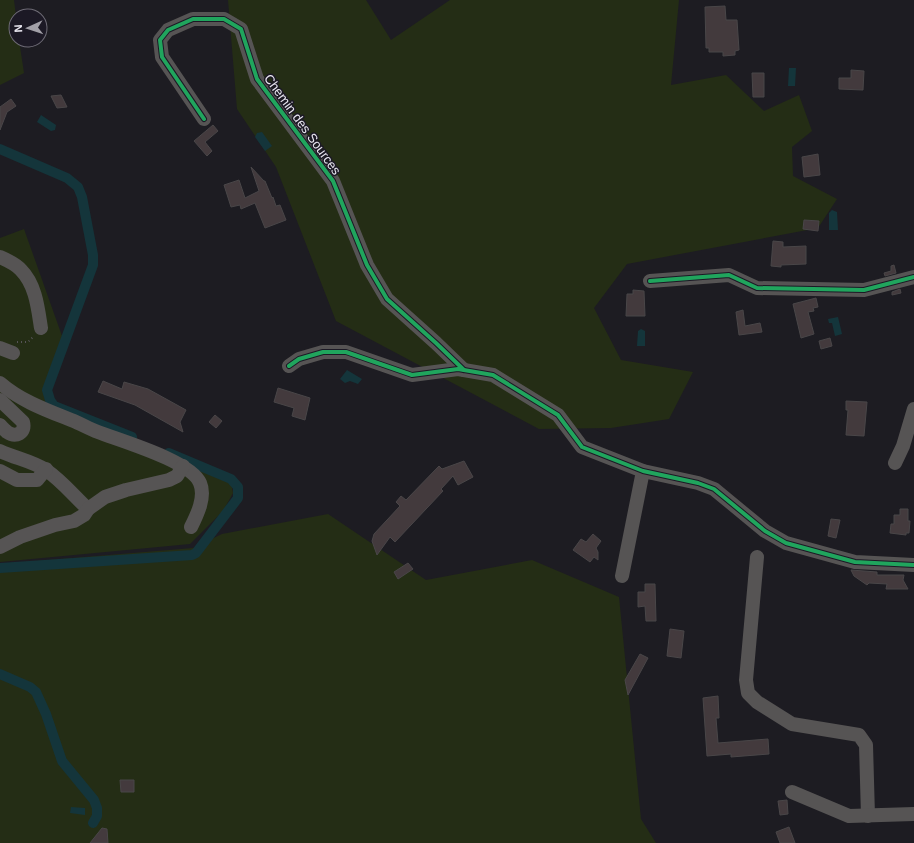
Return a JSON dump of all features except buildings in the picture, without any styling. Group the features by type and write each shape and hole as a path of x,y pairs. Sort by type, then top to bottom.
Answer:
{"street":[{"name":"Chemin des Sources","path":"204,119 162,57 160,40 168,30 193,19 224,19 241,29 257,79 333,181 367,265 387,299 464,370"},
{"path":"0,257 21,270 30,284 37,301 41,324"},
{"path":"650,281 729,275 757,288 864,290 914,277"},
{"path":"289,366 299,359 323,352 346,352 412,375 458,369 493,375 558,415 582,447 643,471 698,483 714,490 766,531 786,543 855,562 914,565"},
{"path":"0,383 35,405 96,431 156,453 183,466 192,473 200,483 202,497 199,512 191,527"},
{"path":"0,400 23,422 24,427 23,431 18,434 13,434 8,433 0,426"},
{"path":"895,463 903,446 914,409"},
{"path":"0,451 46,469 63,483 88,509"},
{"path":"0,547 20,537 55,525 74,521 84,515 88,509 105,497 126,490 169,480 177,476 183,466"},
{"path":"0,471 17,480 37,480 46,469"},
{"path":"622,576 643,471"},
{"path":"757,557 746,680 748,693 757,702 792,724 859,735 866,745 868,816"},
{"path":"792,792 849,816 914,814"}],"path":[{"path":"6,350 11,344 28,342 35,335 36,327 41,324"}],"green space":[{"path":"0,0 14,0 15,8 8,8 8,48 20,48 24,73 0,85"},
{"path":"228,0 366,0 391,40 450,0 679,0 671,85 726,75 764,111 799,95 812,131 792,147 793,176 837,199 818,228 627,264 594,308 621,360 693,372 669,419 611,428 539,429 336,321 276,167 237,109"},
{"path":"24,229 62,336 45,390 45,396 50,407 214,473 231,482 233,493 223,511 190,544 0,562 0,238"},
{"path":"328,514 426,580 532,560 619,597 641,819 656,843 0,843 0,564 193,548 222,534"}],"water":[{"path":"789,68 796,68 795,86 788,86"},
{"path":"41,115 56,125 55,130 51,131 37,122"},
{"path":"262,132 272,146 265,151 255,137 257,133"},
{"path":"832,210 837,212 838,230 829,230 829,213"},
{"path":"838,317 842,334 835,336 832,323 829,323 828,319"},
{"path":"641,329 645,331 645,346 637,346 638,331"},
{"path":"347,370 362,379 358,384 350,381 345,383 340,379"},
{"path":"71,807 85,808 85,815 70,813"}],"waterway":[{"path":"0,149 67,178 78,187 82,197 93,255 93,265 47,390 50,400 54,406 132,437"},
{"path":"0,568 192,555 196,553 238,498 238,487 231,479 169,453"},
{"path":"0,674 30,687 36,692 46,714 62,761 94,800 97,808 97,816 93,823"}],"cycle path":[{"path":"204,119 162,57 160,40 168,30 193,19 224,19 241,29 257,79 333,181 367,265 387,299 464,370"},
{"path":"650,281 729,275 757,288 864,290 914,277"},
{"path":"289,366 299,359 323,352 346,352 412,375 458,369 493,375 558,415 582,447 643,471 698,483 714,489 765,531 786,543 855,562 914,565"}]}
